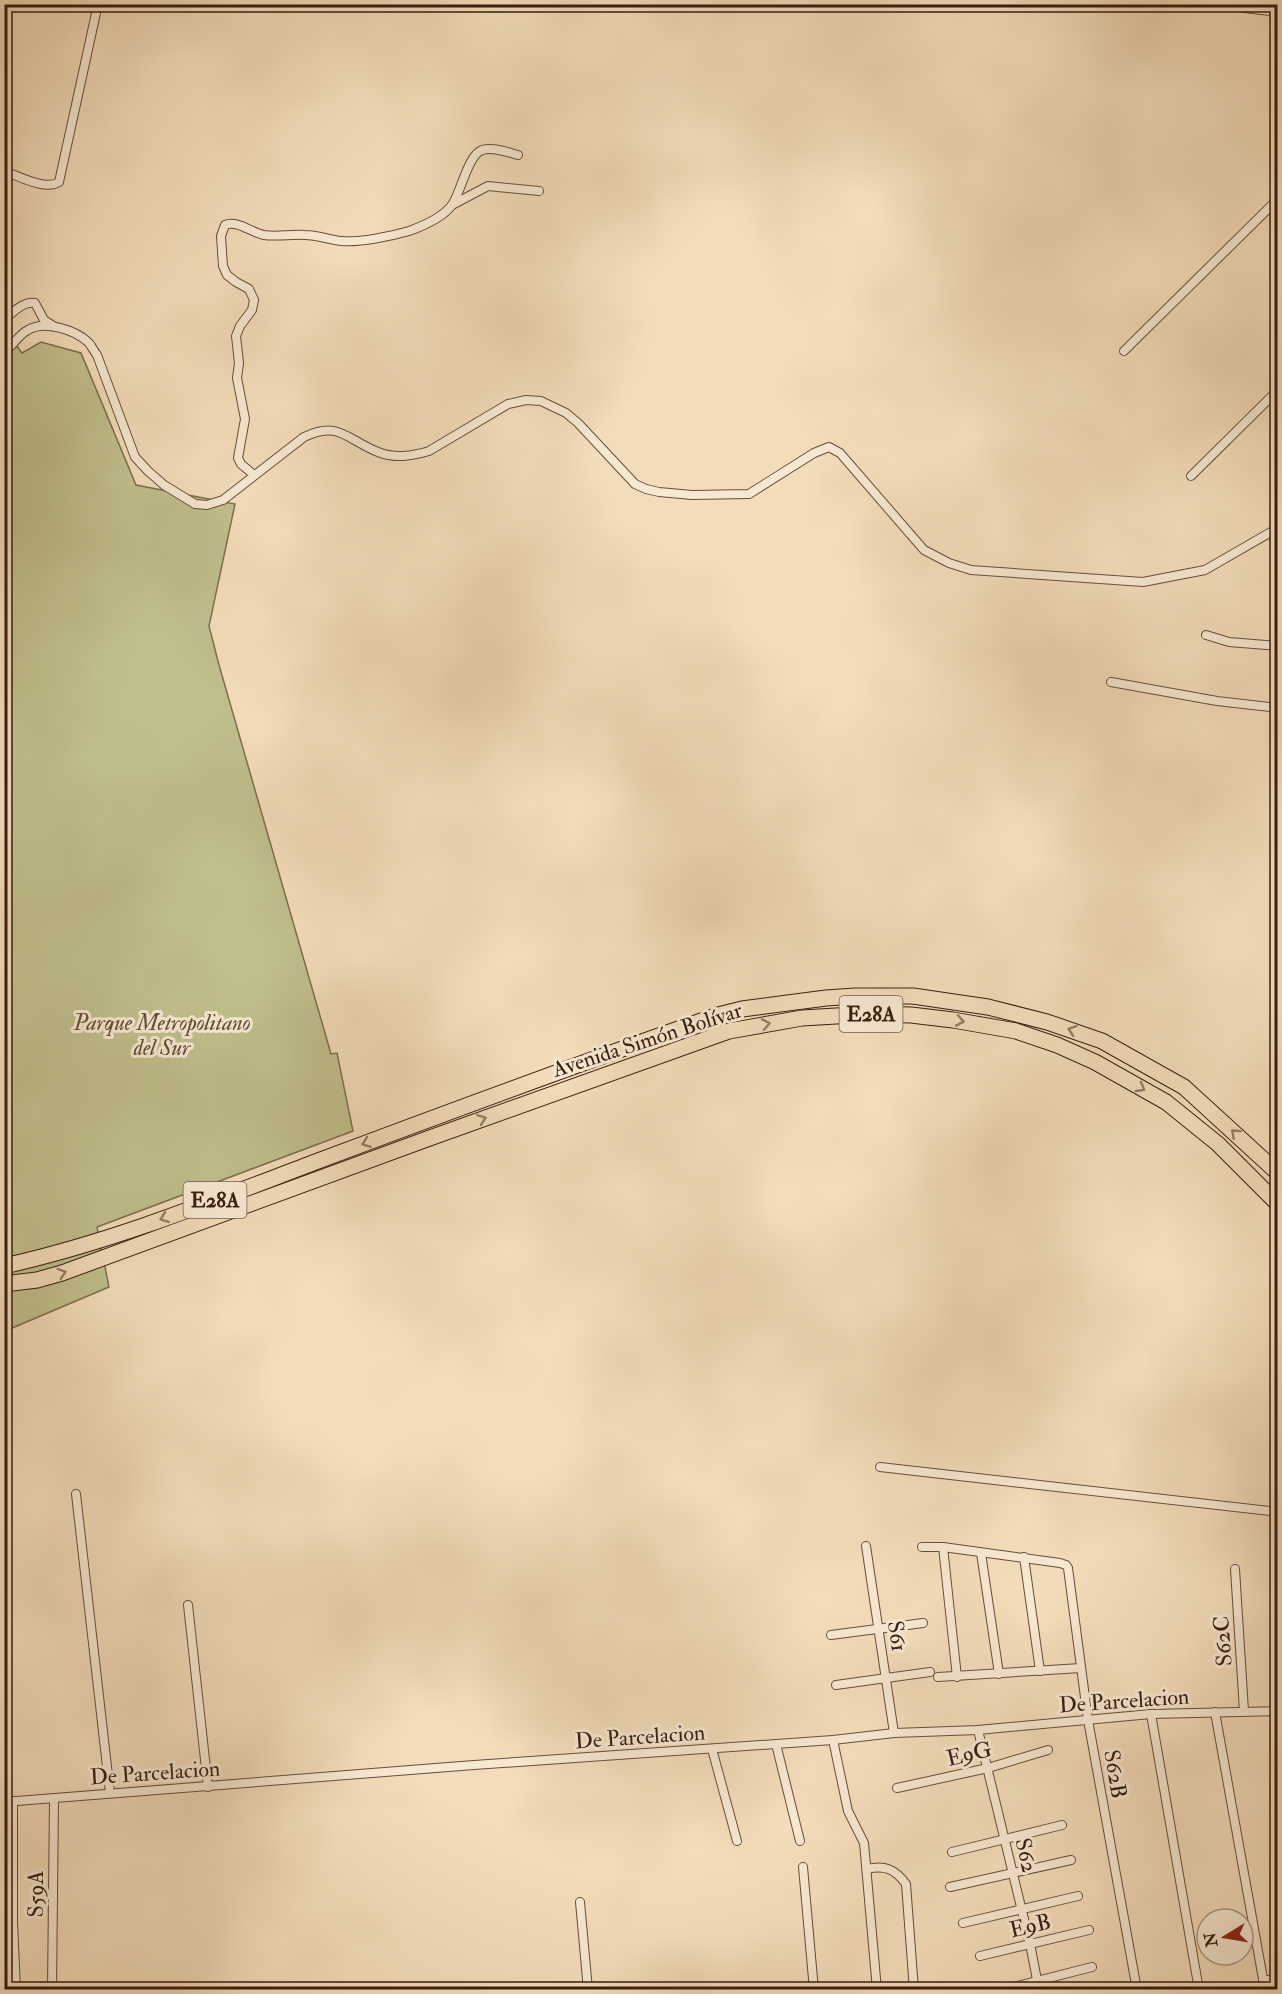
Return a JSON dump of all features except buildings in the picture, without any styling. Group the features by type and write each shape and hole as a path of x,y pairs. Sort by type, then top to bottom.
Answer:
{"highway":[{"name":"Avenida Simón Bolívar","path":"4,1266 40,1258 117,1235 556,1072 730,1011 855,996 913,996 988,1007 1047,1022 1102,1041 1184,1087 1278,1173"},
{"name":"Avenida Simón Bolívar","path":"4,1284 37,1280 62,1273 426,1139 729,1031 802,1018 870,1014 911,1015 1016,1031 1057,1045 1095,1062 1175,1109 1218,1144 1278,1204"},
{"path":"421,1122 426,1139"}],"street":[{"path":"4,171 45,186 52,186 58,182 98,4"},
{"path":"1210,4 1278,12"},
{"path":"254,475 241,464 238,458 245,419 237,378 239,363 236,336 240,326 252,310 254,300 253,293 227,275 223,266 221,236 225,225 233,223 265,235 307,235 345,242 410,231 443,215 452,205 461,189 472,157 477,153 492,149 518,155"},
{"path":"452,205 488,186 539,191"},
{"path":"1124,351 1278,199"},
{"path":"4,319 25,303 30,302 35,303 44,320 55,327"},
{"path":"4,352 27,330 35,327 55,327 73,332 88,342 97,355 135,457 164,485 195,504 207,505 222,500 304,437 316,431 329,429 386,455 399,457 414,455 438,446 508,404 540,400 566,413 578,423 635,484 659,492 692,495 749,494 814,453 829,447 840,453 924,550 949,563 971,570 1143,582 1205,570 1278,528"},
{"path":"1191,476 1278,390"},
{"path":"1206,635 1229,642 1278,646"},
{"path":"1111,682 1278,708"},
{"path":"880,1467 1278,1512"},
{"path":"76,1494 110,1793"},
{"name":"S61","path":"866,1546 894,1732"},
{"path":"922,1547 943,1547 1024,1557 1040,1671"},
{"path":"943,1547 957,1677"},
{"path":"981,1553 999,1674"},
{"name":"S62B","path":"1024,1557 1066,1565 1069,1573 1088,1720 1137,1989"},
{"name":"S62C","path":"1235,1569 1244,1711"},
{"path":"188,1605 208,1786"},
{"path":"831,1635 923,1623"},
{"path":"938,1677 1081,1668"},
{"path":"836,1685 930,1672"},
{"name":"De Parcelacion","path":"9,1802 474,1765 833,1740 894,1732 978,1730 1151,1714 1278,1711"},
{"path":"1215,1712 1264,1985 1278,1978"},
{"path":"1151,1714 1199,1989"},
{"name":"S62","path":"978,1730 1022,1909 1038,1985"},
{"path":"833,1740 848,1811 864,1843 877,1989"},
{"path":"776,1744 800,1841"},
{"path":"712,1749 737,1841"},
{"name":"E9G","path":"897,1788 988,1768 1048,1750"},
{"name":"S59A","path":"52,1989 54,1799"},
{"path":"9,1802 16,1989"},
{"path":"952,1852 1062,1825"},
{"path":"950,1887 1071,1860"},
{"path":"803,1867 814,1989"},
{"path":"867,1869 886,1867 895,1872 906,1884 914,1989"},
{"path":"963,1923 1078,1896"},
{"path":"580,1902 588,1989"},
{"name":"E9B","path":"980,1956 1089,1930"},
{"path":"1002,1989 1038,1985 1092,1967"}],"green space":[{"name":"Parque Metropolitano del Sur","path":"5,330 22,353 41,342 81,353 136,485 235,504 209,626 331,1054 337,1053 353,1131 97,1227 109,1287 5,1331 4,1251 7,1248 4,1248"}]}
